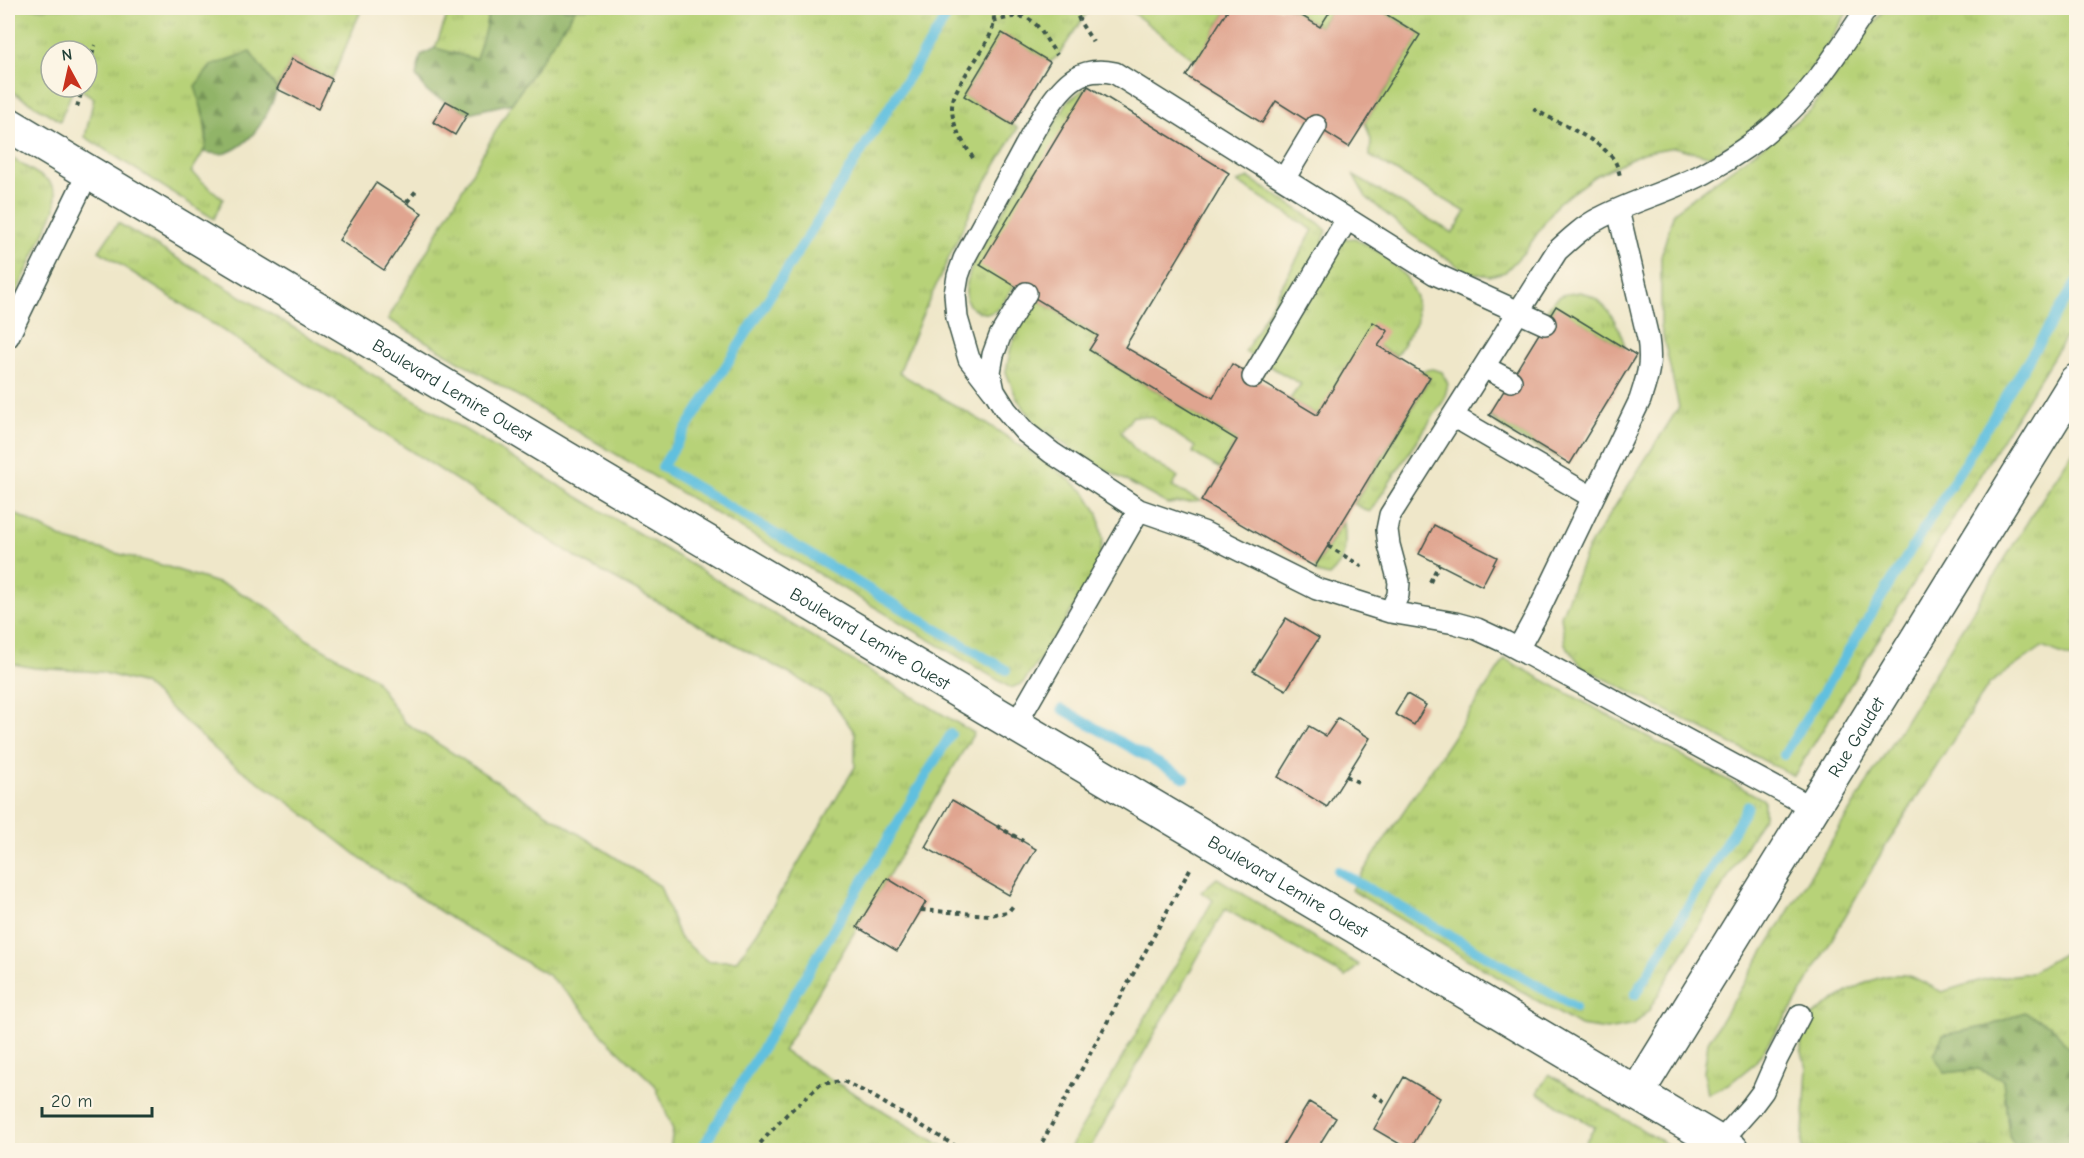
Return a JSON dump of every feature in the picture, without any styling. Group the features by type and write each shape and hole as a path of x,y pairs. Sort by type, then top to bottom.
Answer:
{"main road":[{"name":"Boulevard Lemire Ouest","path":"8,124 1725,1147"},
{"name":"Rue Gaudet","path":"1637,1093 2076,381"}],"lane":[{"path":"1390,612 1398,595 1399,582 1387,530 1390,515 1557,251 1585,228 1618,210 1704,173 1733,156 1771,128 1808,92 1867,8"},
{"path":"1545,324 1435,274 1116,73 1104,71 1085,73 1058,94 1035,130 964,259 955,294 957,318 969,359 1006,410 1025,432 1052,453 1139,510 1203,532 1317,589 1390,612 1455,623 1476,629 1518,649 1813,808"},
{"path":"1284,179 1316,126"},
{"path":"8,337 88,173"},
{"path":"1518,649 1640,400 1648,376 1651,358 1648,338 1618,210"},
{"path":"1253,377 1347,219"},
{"path":"994,391 990,372 993,355 1000,336 1026,293"},
{"path":"1484,367 1511,381"},
{"path":"1453,416 1592,497"},
{"path":"1016,724 1139,510"},
{"path":"1725,1147 1763,1091 1800,1015"}],"path":[{"path":"973,158 955,128 952,107 956,90 993,28 993,12 990,8"},
{"path":"1075,8 1080,22 1093,40 1104,71"},
{"path":"993,22 1011,16 1028,18 1043,31 1053,50 1076,78"},
{"path":"77,107 79,99"},
{"path":"1533,109 1610,154 1618,165 1622,183 1618,195 1618,210"},
{"path":"407,202 416,191"},
{"path":"1328,546 1365,570 1393,563"},
{"path":"1346,776 1358,782"},
{"path":"998,826 1023,841"},
{"path":"1038,1150 1183,880 1209,839"},
{"path":"921,910 989,915 1008,912 1013,906"},
{"path":"754,1150 787,1114 821,1084 843,1081 871,1095 962,1150"},
{"path":"1373,1094 1388,1104"}],"green space":[{"path":"8,8 362,8 332,79 292,59 277,89 211,66 196,86 204,119 207,146 191,172 223,199 214,219 85,137 94,99 99,99 99,39 39,39 39,99 69,99 60,121 8,89"},
{"path":"450,8 489,8 476,60 435,48"},
{"path":"489,8 576,8 512,103 468,113 427,92 416,76 421,55 435,48 476,59"},
{"path":"576,8 1090,8 1058,56 1050,62 1002,34 964,96 1018,128 979,193 921,318 899,373 992,427 1057,470 1086,493 1098,513 1103,540 1097,569 1055,638 1023,683 1011,688 388,319 512,103"},
{"path":"1127,8 1229,8 1196,61"},
{"path":"1289,8 1332,8 1320,27"},
{"path":"1376,8 1850,8 1801,84 1773,115 1756,129 1708,156 1674,147 1642,153 1595,176 1558,203 1526,250 1505,272 1489,276 1467,272 1409,233 1366,197 1354,176 1453,233 1466,212 1370,156 1371,140 1365,122 1420,35"},
{"path":"1885,8 2076,8 2076,320 1794,776 1582,667 1565,644 1561,616 1588,548 1679,407 1661,327 1661,256 1674,212 1811,110"},
{"path":"250,52 277,89 269,108 259,127 236,149 224,154 203,152 207,137 195,86 211,66"},
{"path":"1088,86 1015,285 995,311 983,313 977,311 967,302 966,295 967,280 974,260 1068,101"},
{"path":"8,156 49,181 56,193 55,209 8,312"},
{"path":"1249,178 1319,223 1327,231 1323,241 1355,238 1384,255 1406,277 1416,297 1417,321 1396,356 1378,346 1317,415 1290,399 1301,384 1245,352 1313,230 1237,182"},
{"path":"118,223 974,733 783,1051 949,1150 670,1150 673,1130 655,1085 604,1037 580,1006 548,975 455,921 372,867 291,804 227,760 144,684 101,672 35,668 8,663 8,510 66,540 165,566 230,587 271,609 306,639 374,678 404,722 660,886 679,937 707,961 736,961 758,931 855,767 855,733 830,698 584,562 99,251"},
{"path":"1580,292 1596,299 1610,313 1625,348 1556,307 1548,318 1546,312 1556,299"},
{"path":"1035,298 1098,336 1090,351 1237,440 1220,469 1193,453 1195,447 1151,417 1133,416 1121,432 1137,452 1178,477 1172,487 1201,501 1167,504 1078,454 1036,424 1017,399 1006,372 1011,347"},
{"path":"1432,369 1442,372 1448,384 1444,400 1370,512 1354,504 1430,378 1421,371"},
{"path":"1489,415 1560,458 1511,434"},
{"path":"2076,447 2076,660 2042,647 1989,684 1885,847 1794,1005 1755,1063 1730,1083 1708,1094 1704,1073 1708,1042 2033,513"},
{"path":"1344,521 1345,544 1340,564 1329,576 1317,573 1315,567"},
{"path":"1505,659 1764,800 1764,816 1649,1010 1634,1025 1607,1030 1580,1026 1351,890"},
{"path":"1217,878 1359,965 1346,977 1225,909 1089,1150 1069,1150 1213,900 1201,892"},
{"path":"2076,946 2076,1057 2068,1047 2024,1012 1989,1026 1943,1035 1945,1073 1978,1069 2003,1079 2009,1135 2016,1150 1802,1150 1807,1068 1801,1049 1802,1025 1823,1008 1850,991 1878,978 1904,975 1942,992 1985,979 2030,973"},
{"path":"2024,1012 2051,1025 2076,1057 2076,1149 2074,1150 2016,1150 2009,1135 2003,1079 1978,1069 1945,1073 1934,1055 1943,1035 1989,1026"},
{"path":"1549,1074 1676,1150 1580,1150 1595,1127 1537,1093"}],"building":[{"path":"1229,8 1289,8 1320,27 1332,8 1376,8 1420,35 1349,147 1276,101 1262,123 1186,76"},
{"path":"1002,33 1050,62 1012,125 964,96"},
{"path":"292,59 332,79 318,109 277,89"},
{"path":"1088,86 1229,173 1125,347 1213,398 1232,364 1317,415 1373,322 1388,331 1378,346 1430,377 1315,567 1201,501 1237,440 1089,350 1098,336 980,265"},
{"path":"446,101 468,113 455,135 433,122"},
{"path":"376,183 422,213 384,270 339,240"},
{"path":"1556,306 1636,355 1570,464 1489,415"},
{"path":"1434,525 1497,557 1482,586 1419,554"},
{"path":"1286,618 1319,638 1286,690 1253,671"},
{"path":"1407,694 1426,705 1414,725 1395,714"},
{"path":"1338,718 1370,738 1327,807 1278,777 1309,726 1326,736"},
{"path":"952,800 1036,849 1009,895 925,847"},
{"path":"887,878 926,902 897,951 857,927"},
{"path":"1404,1077 1440,1098 1410,1150 1374,1129"},
{"path":"1309,1102 1336,1118 1316,1150 1280,1150"}],"waterway":[{"path":"952,8 662,467 1006,670"},
{"path":"1784,755 2076,283"},
{"path":"1062,709 1185,778"},
{"path":"701,1150 951,734"},
{"path":"1635,995 1748,806"},
{"path":"1338,871 1575,1007"}]}
